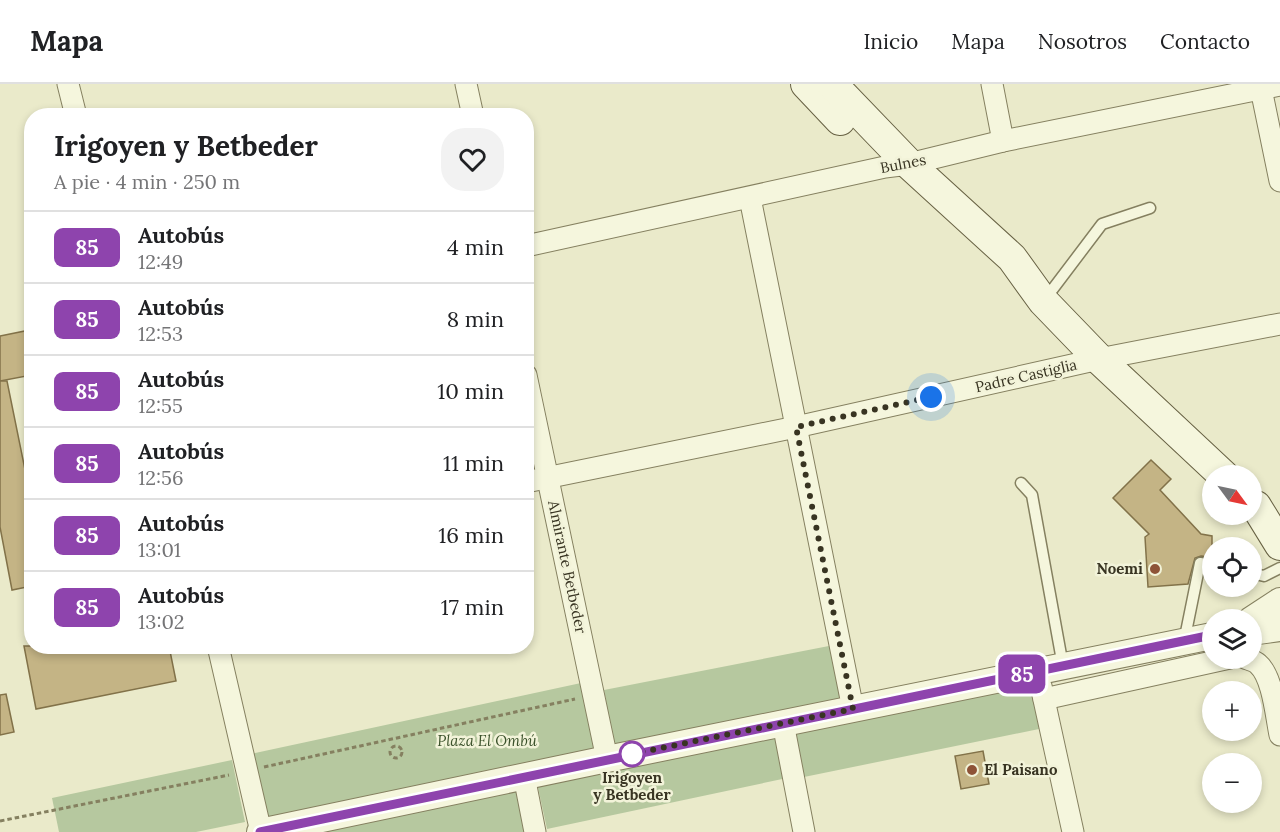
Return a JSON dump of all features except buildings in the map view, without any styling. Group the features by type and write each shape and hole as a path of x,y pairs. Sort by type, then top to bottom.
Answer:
{"main road":[{"path":"806,84 897,165 1012,258 1043,301 1099,359 1212,465"},
{"path":"832,84 897,165"},
{"path":"1262,509 1280,522"},
{"path":"1262,517 1280,545"}],"street":[{"path":"68,84 74,108"},
{"path":"466,84 471,108"},
{"path":"992,84 1003,141"},
{"path":"1267,86 1280,181"},
{"name":"Bulnes","path":"534,244 1003,141 1267,86"},
{"path":"750,198 853,709"},
{"name":"Padre Castiglia","path":"534,480 796,427 1099,359 1280,324"},
{"name":"Almirante Betbeder","path":"534,412 607,759"},
{"path":"1262,613 1280,601"},
{"path":"1262,630 1280,628"},
{"path":"220,654 261,832 1202,637"},
{"path":"1044,699 1202,664"},
{"path":"1262,669 1269,681 1280,735"},
{"path":"1037,671 1073,832"},
{"path":"783,723 804,832"},
{"path":"524,776 535,832"}],"lane":[{"path":"1043,301 1102,224 1150,208"},
{"path":"1021,483 1032,495 1063,666"},
{"path":"1202,563 1200,563 1202,612"},
{"path":"1262,576 1280,568"}],"path":[{"path":"0,821 248,771 594,695"},
{"path":"394,739 395,746"},
{"path":"395,746 399,746 402,751 400,757 396,759 390,753 391,747 395,746"}],"green space":[{"path":"834,645 845,701 614,746 604,690"},
{"path":"1030,682 1039,729 804,777 795,730"},
{"name":"Plaza El Ombú","path":"581,683 598,754 265,826 250,754"},
{"path":"777,732 787,778 547,829 537,783"},
{"path":"232,760 245,822 196,832 59,832 52,798"},
{"path":"518,787 527,832 293,832"}],"bus line":[{"name":"85","path":"260,832 1202,638"}],"place":[{"name":"Noemi","path":"1155,569"},
{"name":"Irigoyen y Betbeder","path":"632,754"},
{"name":"El Paisano","path":"972,770"}],"route":[{"path":"632,754 853,709 796,427 931,397"}]}
